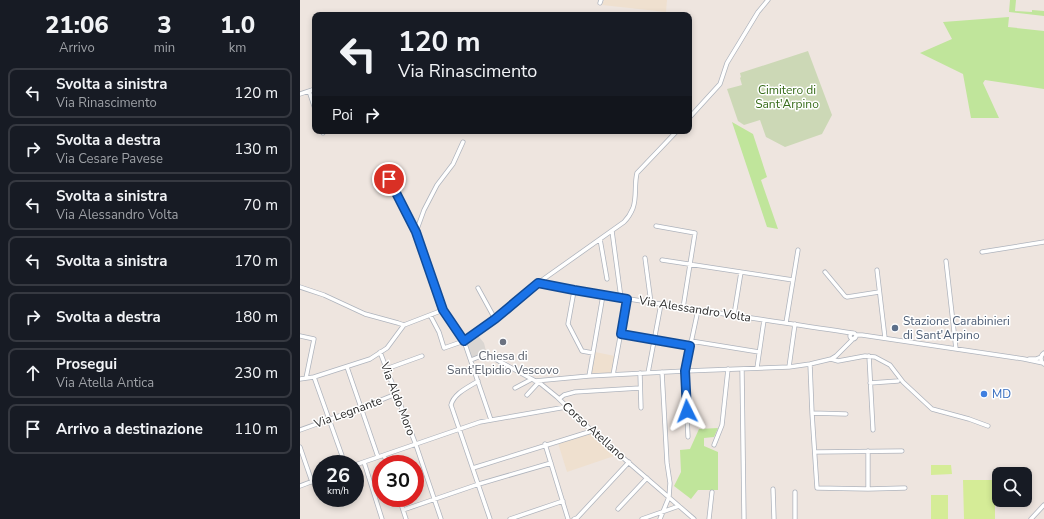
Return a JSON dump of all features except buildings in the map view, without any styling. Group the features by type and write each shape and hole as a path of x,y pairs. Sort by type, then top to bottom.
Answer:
{"street":[{"path":"692,115 720,84 727,63 758,12 768,0"},
{"path":"300,94 312,90"},
{"path":"309,91 312,100"},
{"path":"430,315 439,332 444,348 464,341 476,334 538,283 624,222 633,208 637,174 674,134"},
{"path":"416,232 424,210 437,185 453,164 463,142"},
{"path":"389,179 416,232 443,310 464,341 491,420"},
{"path":"656,226 695,233 683,308"},
{"path":"612,231 621,298"},
{"path":"600,239 607,279"},
{"path":"982,252 1044,242"},
{"path":"786,323 798,250"},
{"path":"645,258 651,303"},
{"path":"662,260 793,280"},
{"path":"946,261 956,349"},
{"path":"877,270 885,338"},
{"path":"734,315 741,272"},
{"path":"825,272 844,296 847,297 879,292"},
{"name":"Via Alessandro Volta","path":"538,283 651,303 795,324 853,336 862,335 885,338 1043,363"},
{"path":"300,287 324,295 365,314 398,322 404,325"},
{"path":"478,288 495,319"},
{"path":"574,290 568,324 582,351 593,353"},
{"path":"589,376 603,295"},
{"path":"613,375 627,299"},
{"path":"648,373 661,304"},
{"path":"300,379 314,377 370,359 387,348 404,325 443,310"},
{"path":"688,437 685,371 698,310"},
{"path":"757,368 764,320"},
{"path":"789,367 795,324"},
{"path":"621,334 690,346"},
{"path":"300,336 314,339 306,378"},
{"path":"515,388 535,381 589,376 789,367 823,362 836,356 850,342 853,336"},
{"path":"691,341 759,352"},
{"name":"Via Aldo Moro","path":"380,352 416,445 441,519"},
{"name":"Corso Atellano","path":"471,360 486,354 545,388 694,519"},
{"path":"1042,355 1041,360 1043,363"},
{"name":"Via Alessandro Volta","path":"1024,359 1036,359 1042,355"},
{"path":"386,369 422,356"},
{"path":"831,359 838,360 869,356 875,357 890,365 903,382 932,409 988,426"},
{"path":"869,356 873,430"},
{"path":"810,364 817,488 905,488"},
{"path":"347,367 377,455"},
{"path":"714,445 722,425 728,369"},
{"path":"742,369 744,519"},
{"path":"660,519 669,497 670,483 667,463 662,372"},
{"path":"640,373 641,408"},
{"path":"314,377 342,455"},
{"path":"544,380 545,388"},
{"path":"527,395 535,381"},
{"path":"870,383 898,381"},
{"path":"478,382 460,392 451,403 490,519"},
{"path":"559,399 564,395 575,392 640,388"},
{"name":"Via Legnante","path":"300,430 396,394"},
{"path":"384,455 480,422 566,407"},
{"path":"812,413 846,414"},
{"path":"473,468 592,430"},
{"path":"545,444 568,519"},
{"path":"300,447 312,482 300,486"},
{"path":"868,451 868,489"},
{"path":"815,452 902,451"},
{"path":"372,459 364,462 382,519"},
{"path":"574,519 577,518 629,462"},
{"path":"403,510 479,484 551,463"},
{"path":"618,509 647,478"},
{"path":"773,489 774,519"},
{"path":"709,519 712,492"},
{"path":"795,492 795,519"},
{"path":"510,519 563,501"},
{"path":"1031,519 1044,505"},
{"path":"642,519 679,506"},
{"path":"402,507 406,519"}],"shaded area":[{"path":"604,0 667,0 666,12 602,5"},
{"path":"475,332 484,343 487,355 471,361 463,343"},
{"path":"595,352 615,356 612,373 591,373"},
{"path":"591,433 617,455 567,472 558,443"}],"green space":[{"path":"1010,0 1016,0 1015,11 1044,11 1044,16 1009,12"},
{"path":"1009,17 1008,27 1044,31 1044,89 985,80 983,83 999,118 971,118 963,74 920,53 952,39 943,22"},
{"name":"Cimitero di Sant'Arpino","path":"808,51 832,115 822,134 785,147 766,137 760,120 744,125 738,121 727,89 742,85 740,73"},
{"path":"732,122 753,134 767,177 761,180 778,229 767,227"},
{"path":"718,428 714,437 704,438 704,446 718,452 718,490 698,490 691,499 674,486 681,472 680,450 690,449 699,429"},
{"path":"931,465 951,465 952,474 931,475"},
{"path":"963,480 992,480 992,507 995,507 995,519 964,519"},
{"path":"931,495 948,495 948,519 931,519"}],"place":[{"name":"Stazione Carabinieri di Sant'Arpino","path":"895,328"},
{"name":"Chiesa di Sant'Elpidio Vescovo","path":"503,342"},
{"name":"MD","path":"984,394"}],"route":[{"path":"389,179 416,232 443,310 464,341 495,319 538,283 627,299 621,334 690,346 685,371 687,411"}]}
